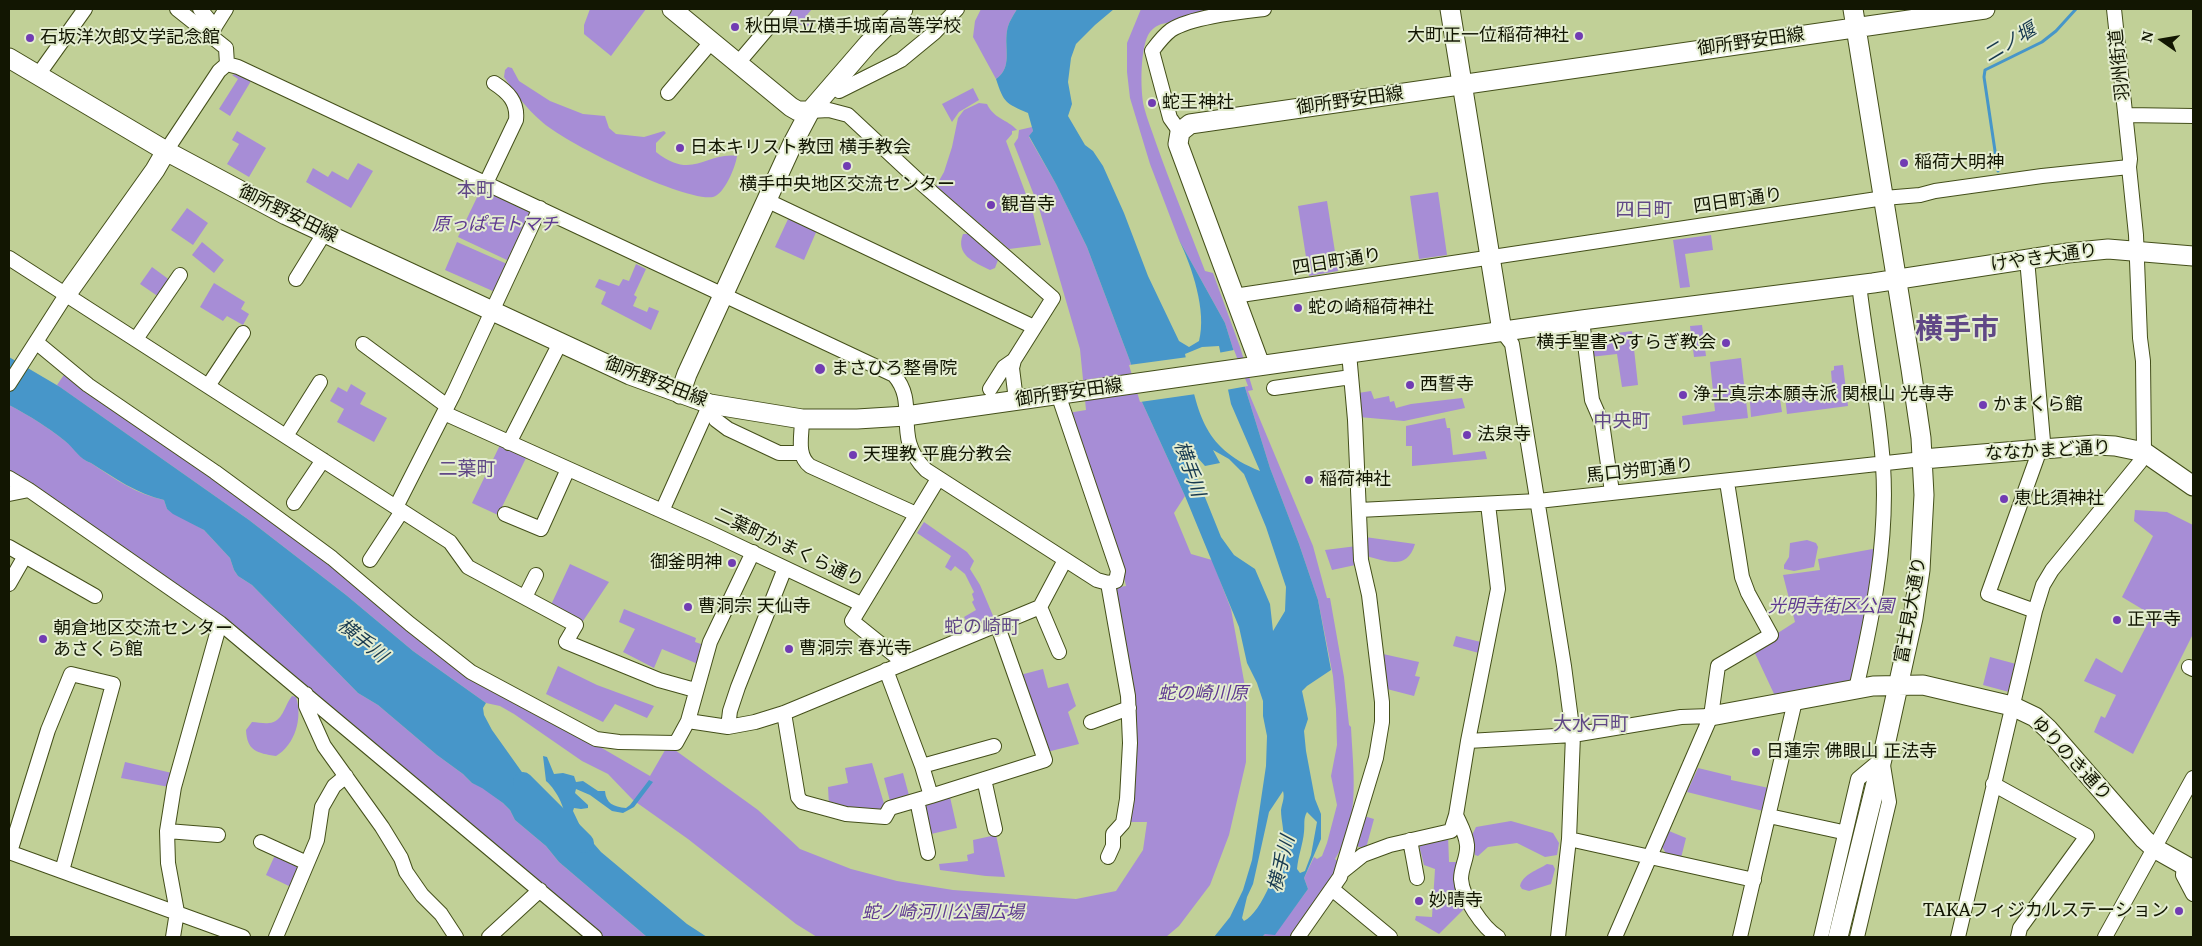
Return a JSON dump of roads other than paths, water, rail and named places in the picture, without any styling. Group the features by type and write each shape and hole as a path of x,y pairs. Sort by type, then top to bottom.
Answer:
{"street":[{"path":"38,74 85,9"},
{"path":"177,9 212,31"},
{"path":"200,9 212,31 226,48 227,64"},
{"path":"212,31 226,9"},
{"path":"672,9 798,111 838,112 854,120 921,183 1053,298 1014,360 1012,368 1016,400"},
{"path":"738,63 784,9"},
{"path":"680,394 687,374 766,200 810,111 868,44 903,9"},
{"path":"839,91 901,60 935,32 957,9"},
{"path":"1260,365 1178,144 1180,132 1170,118 1152,51 1160,39 1172,29 1210,17 1264,9"},
{"path":"1450,9 1502,331 1512,344 1538,501 1572,734 1569,839 1558,937"},
{"path":"1855,18 1985,9"},
{"name":"羽州街道","path":"2114,9 2126,115 2193,116"},
{"name":"御所野安田線","path":"1180,132 1190,124 1462,84 1855,18"},
{"name":"富士見大通り","path":"1838,937 1882,760 1913,618 1920,570 1924,518 1923,459 1911,369 1855,18"},
{"path":"668,93 712,41"},
{"name":"御所野安田線","path":"9,58 166,151 261,202 630,376 680,394 713,412 802,419 857,419 906,416 1582,320"},
{"path":"9,384 66,295 150,178 219,71 227,64"},
{"path":"227,64 238,67 894,375 900,382 904,392 907,438 916,460 938,479 1097,580 1108,583 1116,581 1118,571 1067,393"},
{"path":"486,183 516,120 517,113 508,92 494,83"},
{"path":"1958,937 2034,611 2043,585 2052,570 2140,462 2144,452 2143,366 2126,115"},
{"name":"四日町通り","path":"1234,296 1884,198 1920,195 1935,191 2042,176 2129,167"},
{"path":"766,200 1034,327"},
{"path":"370,560 399,509 540,208"},
{"path":"296,279 324,232"},
{"name":"けやき大通り","path":"1582,320 2108,249 2193,256"},
{"path":"9,258 450,542 468,567 576,625 566,642 660,680 695,690"},
{"path":"2027,259 2043,441 2042,449 1988,594 2034,611"},
{"path":"136,339 180,275"},
{"path":"1856,689 1874,608 1882,548 1883,464 1876,395 1859,284"},
{"path":"1582,320 1592,400 1602,423 1612,492"},
{"path":"208,386 243,333"},
{"path":"36,343 88,385 215,472 324,552 471,672 596,739 619,742 676,743 688,721 695,690 710,642 753,552"},
{"path":"509,442 560,343"},
{"name":"二葉町かまくら通り","path":"364,344 446,410 509,442 753,552 861,604 938,479"},
{"path":"1298,937 1343,871 1376,758 1382,722 1382,702 1370,595 1361,560 1349,353"},
{"path":"990,389 1004,367 1014,360"},
{"path":"1274,388 1351,377"},
{"path":"286,436 320,382"},
{"path":"662,511 713,412 728,429 779,453 800,453"},
{"path":"802,419 800,453 802,460 810,466 916,514"},
{"name":"ななかまど通り","path":"1923,459 2096,445 2131,448 2144,452 2193,486"},
{"name":"馬口労町通り","path":"1359,510 1538,501 1612,492 1727,482 1923,459"},
{"path":"294,503 324,460"},
{"path":"505,514 541,528 568,469"},
{"path":"9,478 220,623 595,937"},
{"path":"1615,937 1711,716 1718,666 1771,635 1748,593 1742,577 1727,482"},
{"path":"9,494 29,490"},
{"path":"1343,871 1363,854 1410,840 1451,831 1456,815 1468,741 1498,589 1488,504"},
{"path":"9,547 95,596"},
{"path":"9,584 24,556"},
{"path":"688,721 728,727 755,722 784,713 903,662 1040,607 1065,560"},
{"path":"728,727 730,711 738,687 785,568"},
{"path":"525,597 536,576"},
{"path":"1108,583 1129,708 1130,743 1127,799 1123,823 1113,834 1113,846 1108,857"},
{"path":"861,604 852,621 903,662"},
{"path":"1040,607 1059,652"},
{"path":"173,937 177,912 168,862 167,831 174,787 185,742 220,623"},
{"path":"784,713 798,796 802,802 846,814 886,817 890,808 1045,760 997,624"},
{"path":"886,670 922,766 931,796"},
{"path":"62,871 113,684 71,674 48,730 9,852 243,937"},
{"name":"ゆりのき通り","path":"1711,716 1856,689 1898,684 1922,685 2012,706 2035,717 2048,729 2138,833 2154,848 2189,867"},
{"path":"306,694 306,706 324,746 382,827 402,858 406,872 422,894 441,914 456,937"},
{"path":"1740,937 1795,701"},
{"path":"1091,722 1129,708"},
{"path":"1468,741 1572,734 1681,717 1711,716"},
{"path":"922,766 994,746"},
{"path":"1821,937 1858,779 1882,760 1889,802 1857,937"},
{"path":"276,937 317,840 322,807 334,786 346,776"},
{"path":"2105,937 2193,778"},
{"path":"984,779 995,829"},
{"path":"1993,784 2087,836 2020,928 2018,937"},
{"path":"917,800 928,853"},
{"path":"1456,815 1467,843 1461,881 1466,897 1480,919 1498,937"},
{"path":"1769,816 1838,831"},
{"path":"167,831 218,835"},
{"path":"1569,839 1754,880"},
{"path":"1410,840 1417,878"},
{"path":"261,842 307,863"},
{"path":"2189,867 2183,875 2193,894"},
{"path":"1332,888 1390,937"},
{"path":"489,937 540,890"}],"water":[{"path":"1017,9 1114,9 1076,44 1071,58 1068,82 1072,104 1068,116 1085,145 1093,151 1103,166 1124,213 1148,276 1179,341 1189,347 1199,341 1201,316 1197,289 1179,240 1225,323 1270,468 1318,600 1331,670 1302,691 1308,719 1304,731 1306,751 1315,799 1321,814 1321,839 1304,878 1308,889 1275,935 1265,934 1262,937 1214,937 1230,917 1243,890 1252,860 1266,766 1267,736 1263,716 1263,701 1247,663 1239,627 1185,496 1142,402 1130,361 1087,247 1056,184 1029,136 1033,131 1028,113 1006,101 996,79 1001,74 1006,63 1007,31","holes":["1219,346 1231,404 1260,471 1240,461 1225,450 1213,438 1205,424 1194,393 1185,354 1202,347","1213,450 1229,459 1244,474 1266,527 1286,587 1285,611 1273,631 1270,604 1255,569 1234,555 1221,537 1188,455 1197,457 1205,466 1220,463","1283,791 1284,798 1281,810 1283,838 1279,861 1264,897 1251,916 1244,921 1242,918 1247,897 1253,884 1269,812","1307,812 1317,822 1311,855 1305,871 1300,873 1297,869"]},
{"path":"9,357 60,387 249,520 346,595 413,651 486,703 483,708 484,715 492,730 561,827 565,827 565,815 558,796 546,781 543,756 547,757 554,774 563,773 574,776 576,782 583,781 598,791 605,791 607,799 617,807 626,808 649,780 653,782 634,807 623,813 612,811 590,795 576,789 575,793 588,805 588,808 574,808 573,811 582,830 601,852 687,924 707,937 647,937 559,862 546,846 515,820 510,810 503,803 472,783 378,705 358,693 252,585 238,576 230,558 204,530 173,514 167,509 164,500 135,490 83,459 51,431 9,405"}],"waterway":[{"name":"二ノ堰","path":"1998,171 1984,77 1985,70 2042,42 2056,31 2076,9"},
{"name":"横手川","path":"523,782 584,843"}],"place":[{"name":"秋田県立横手城南高等学校","path":"735,27"},
{"name":"大町正一位稲荷神社","path":"1579,36"},
{"name":"石坂洋次郎文学記念館","path":"30,38"},
{"name":"蛇王神社","path":"1152,103"},
{"name":"日本キリスト教団 横手教会","path":"680,148"},
{"name":"稲荷大明神","path":"1904,163"},
{"name":"横手中央地区交流センター","path":"847,166"},
{"name":"観音寺","path":"991,205"},
{"name":"蛇の崎稲荷神社","path":"1298,308"},
{"name":"横手聖書やすらぎ教会","path":"1726,343"},
{"name":"まさひろ整骨院","path":"820,369"},
{"name":"西誓寺","path":"1410,385"},
{"name":"浄土真宗本願寺派 関根山 光専寺","path":"1683,395"},
{"name":"かまくら館","path":"1983,405"},
{"name":"法泉寺","path":"1467,435"},
{"name":"天理教 平鹿分教会","path":"853,455"},
{"name":"稲荷神社","path":"1309,480"},
{"name":"恵比須神社","path":"2004,499"},
{"name":"御釜明神","path":"732,563"},
{"name":"曹洞宗 天仙寺","path":"688,607"},
{"name":"正平寺","path":"2117,620"},
{"name":"朝倉地区交流センター あさくら館","path":"43,639"},
{"name":"曹洞宗 春光寺","path":"789,649"},
{"name":"日蓮宗 佛眼山 正法寺","path":"1756,752"},
{"name":"妙晴寺","path":"1419,901"},
{"name":"TAKAフィジカルステーション","path":"2179,911"}],"district":[{"name":"本町","path":"476,191"},
{"name":"四日町","path":"1644,211"},
{"name":"横手市","path":"1957,330"},
{"name":"中央町","path":"1622,422"},
{"name":"二葉町","path":"467,470"},
{"name":"蛇の崎町","path":"982,628"},
{"name":"大水戸町","path":"1591,725"}],"park label":[{"name":"原っぱモトマチ","path":"495,225"},
{"name":"光明寺街区公園","path":"1831,607"},
{"name":"蛇の崎川原","path":"1203,694"},
{"name":"蛇ノ崎河川公園広場","path":"943,913"}]}
